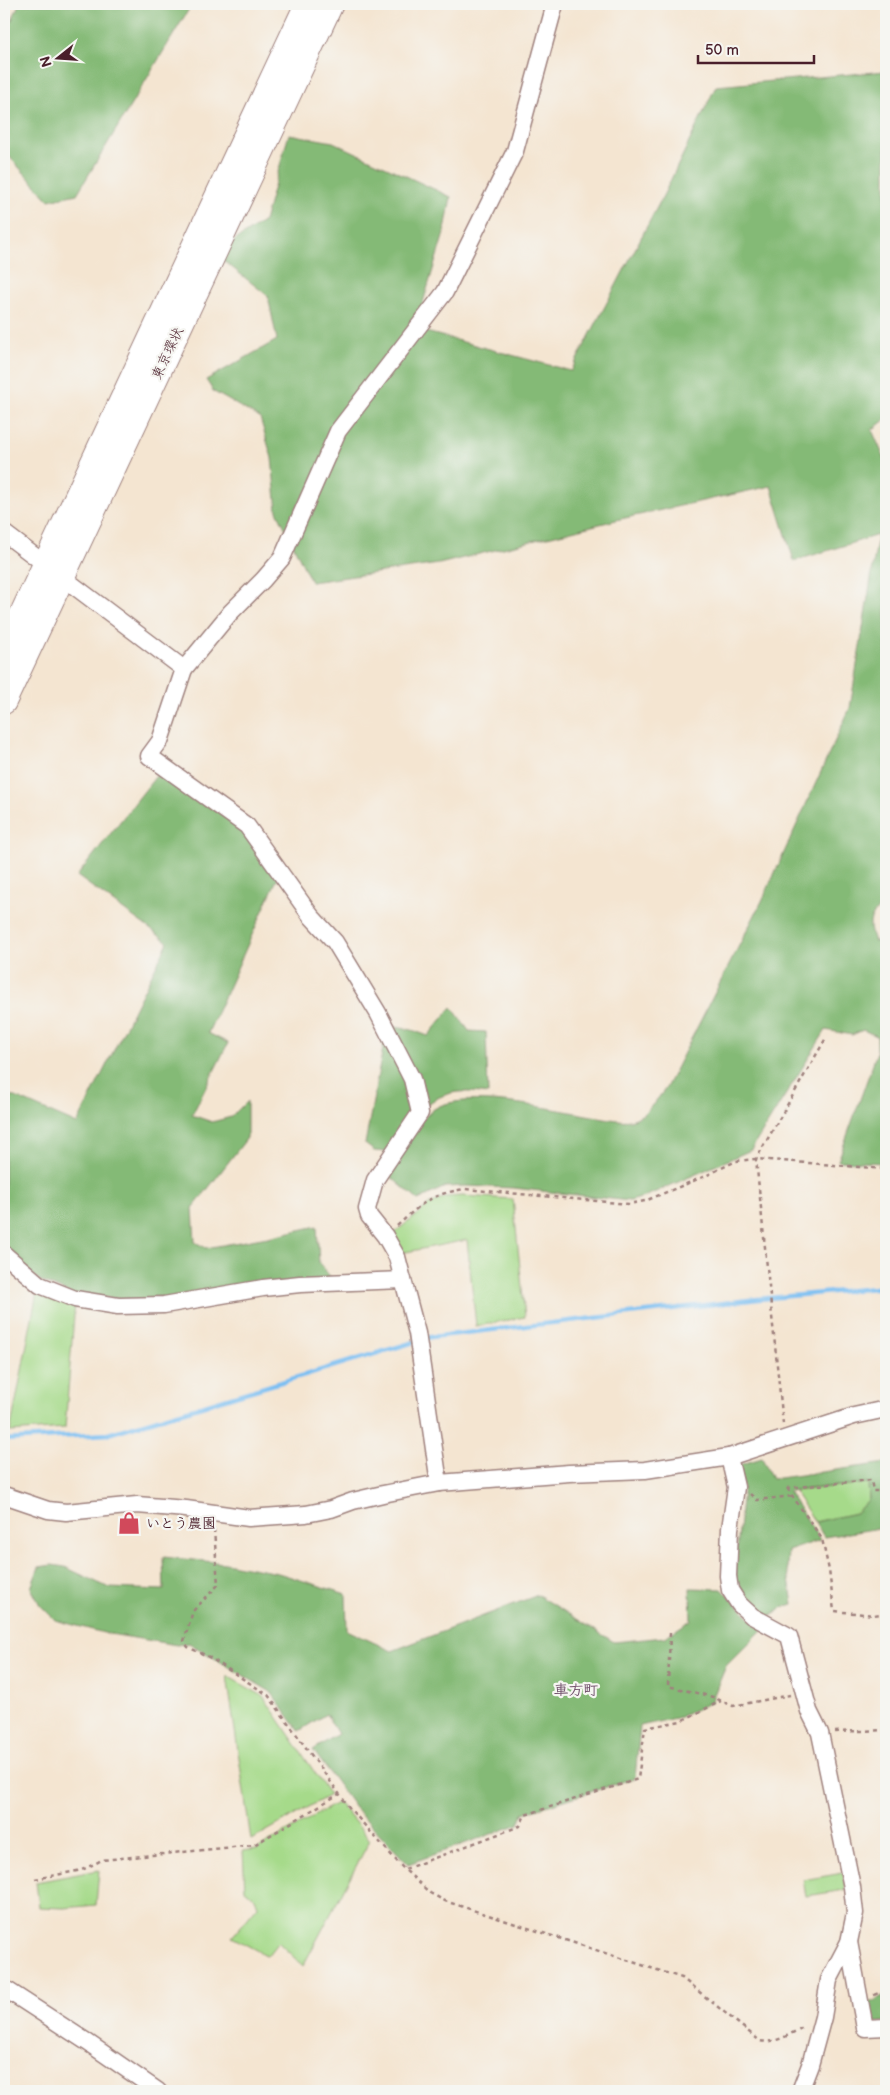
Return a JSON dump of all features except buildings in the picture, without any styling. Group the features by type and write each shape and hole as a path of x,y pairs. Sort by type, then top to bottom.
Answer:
{"highway":[{"name":"東京環状","path":"4,702 54,570 307,4"},
{"name":"東京環状","path":"4,652 54,570 331,4"}],"street":[{"path":"439,1483 417,1333 397,1257 386,1236 369,1216 367,1209 375,1180 420,1113 412,1079 357,976 335,942 311,916 247,826 149,756 160,741 184,669 230,613 282,558 338,431 445,292 515,151 555,4"},
{"path":"4,533 184,669"},
{"path":"4,1254 40,1285 75,1299 118,1306 164,1305 264,1288 300,1284 403,1280"},
{"path":"4,1495 48,1510 66,1512 137,1505 186,1509 248,1518 306,1514 383,1494 439,1483 569,1473 645,1470 729,1457 854,1416 886,1409"},
{"path":"729,1457 736,1487 730,1529 728,1576 730,1590 739,1604 752,1616 789,1636 809,1711 820,1733 852,1887 855,1914 849,1942 829,1980 810,2064 800,2091"},
{"path":"849,1942 865,2028 886,2027"},
{"path":"4,1988 87,2042 147,2088"}],"path":[{"path":"784,1438 756,1159 826,1038"},
{"path":"386,1236 426,1200 446,1192 465,1189 629,1204 645,1201 736,1161 756,1159 886,1169"},
{"path":"886,1491 872,1491 871,1480 787,1488 822,1539 829,1570 834,1611 874,1615 885,1613 886,1660"},
{"path":"735,1494 747,1492 757,1500 794,1496"},
{"path":"213,1514 218,1585 193,1611 184,1641 188,1647 209,1657 268,1695 351,1810 405,1869 430,1893 445,1900 682,1978 760,2041 769,2043 777,2041 822,2017"},
{"path":"670,1633 668,1686 733,1706 804,1693"},
{"path":"405,1869 520,1826 525,1815 638,1779 645,1728 680,1721 721,1701"},
{"path":"820,1733 886,1730"},
{"path":"35,1879 82,1870 102,1860 254,1845 339,1794"}],"green space":[{"path":"19,4 192,4 77,194 49,200 4,151 4,39"},
{"path":"886,71 886,419 872,430 886,462 886,900 871,918 870,928 874,941 886,943 886,1163 838,1161 877,1052 877,1036 863,1030 852,1035 826,1030 751,1150 644,1197 630,1201 514,1188 465,1186 445,1187 418,1200 385,1172 420,1122 434,1109 448,1103 488,1101 534,1106 611,1119 630,1120 646,1111 666,1088 762,901 850,708 878,535 794,561 771,486 616,520 439,564 311,582 277,511 272,458 260,418 214,392 206,380 277,340 268,296 215,254 264,221 289,134 333,142 451,197 445,230 415,329 571,371 664,194 716,86"},
{"path":"160,771 244,830 278,877 208,1033 228,1043 192,1115 212,1122 231,1117 247,1101 247,1138 193,1208 195,1242 206,1248 317,1226 319,1263 332,1279 162,1301 76,1296 40,1281 4,1249 4,1092 77,1124 168,942 77,876"},
{"path":"452,1007 469,1031 486,1032 488,1094 461,1092 447,1094 423,1107 389,1026 412,1030 428,1036"},
{"path":"385,1037 407,1083 413,1114 387,1152 374,1151 365,1144"},
{"path":"446,1197 513,1199 525,1317 476,1326 467,1240 401,1253 394,1233 430,1204"},
{"path":"38,1287 75,1303 65,1428 10,1432"},
{"path":"762,1458 772,1479 886,1463 886,1527 824,1537 815,1522 856,1513 869,1499 868,1483 788,1491 820,1540 788,1551 787,1567 793,1604 783,1607 768,1617 754,1610 742,1597 736,1586 736,1561 743,1489 739,1465"},
{"path":"868,1483 869,1499 856,1513 815,1522 794,1491"},
{"path":"163,1557 225,1563 278,1573 346,1594 347,1630 392,1651 538,1595 614,1642 665,1637 691,1620 690,1588 722,1589 762,1630 726,1666 711,1702 680,1717 640,1726 635,1778 523,1813 519,1824 408,1864 355,1808 313,1750 338,1734 326,1714 299,1731 271,1692 189,1643 177,1645 104,1633 55,1620 40,1605 31,1588 39,1567 52,1565 65,1567 109,1588 164,1590"},
{"path":"227,1676 263,1696 330,1795 251,1840"},
{"path":"338,1802 370,1840 303,1966 278,1942 267,1956 232,1937 258,1906 255,1898 245,1890 243,1851 257,1849"},
{"path":"99,1870 96,1905 64,1908 39,1907 36,1882"},
{"path":"843,1873 845,1890 806,1896 803,1880"},
{"path":"886,1995 886,2022 871,2023 867,2004"}],"waterway":[{"path":"4,1440 108,1434 431,1337 758,1299 886,1287"}],"place":[{"name":"いとう農園","path":"129,1523"}],"district":[{"name":"車方町","path":"576,1690"}]}
